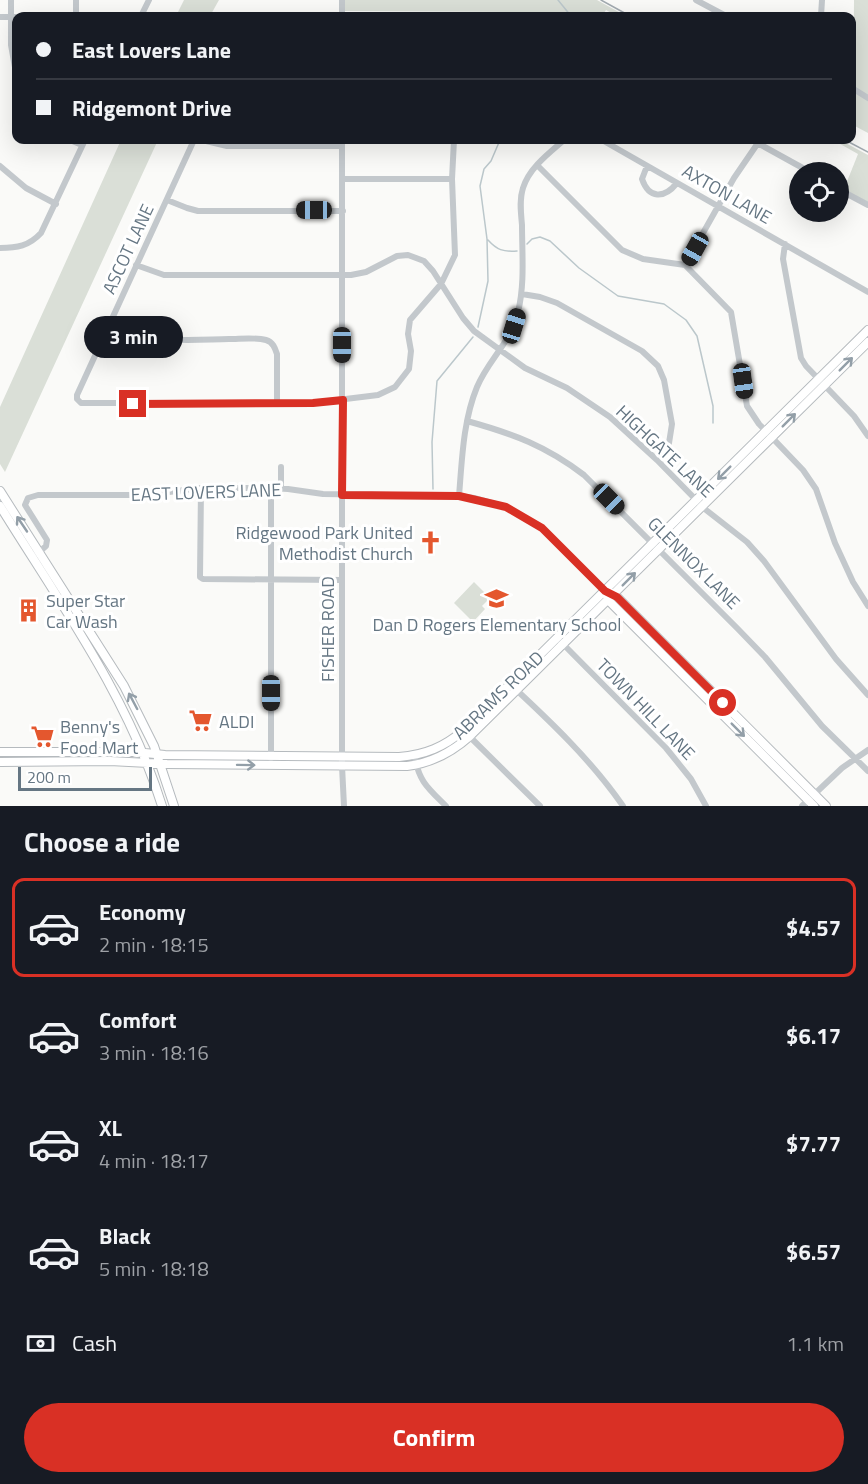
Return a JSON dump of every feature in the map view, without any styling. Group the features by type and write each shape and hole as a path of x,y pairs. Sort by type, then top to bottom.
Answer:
{"main road":[{"name":"ABRAMS ROAD","path":"769,435 818,379 868,330"},
{"name":"ABRAMS ROAD","path":"0,752 161,764 271,761 416,765 445,755 470,736 605,591 656,546 769,435 825,386 868,342"},
{"path":"2,494 87,624 136,707 158,754 174,806"},
{"path":"0,506 78,630 121,704 144,753 162,806"},
{"name":"ABRAMS ROAD","path":"560,641 611,597 656,546"},
{"name":"EAST LOVERS LANE","path":"605,591 705,691 809,802 826,806"},
{"path":"78,630 87,624"},
{"name":"ABRAMS ROAD","path":"342,762 415,756 441,747 514,687"},
{"path":"441,747 445,755"},
{"name":"ABRAMS ROAD","path":"0,762 144,753 271,761"}],"street":[{"path":"698,0 719,12"},
{"path":"0,248 20,247 37,238 44,229 83,144"},
{"name":"ASCOT LANE","path":"192,144 77,394 77,399 81,403 277,404"},
{"path":"211,144 227,146 304,144"},
{"name":"FISHER ROAD","path":"342,144 342,762 344,806"},
{"path":"109,325 130,334 158,340 264,339 275,347 277,354 277,404 343,400 388,392 400,384 409,369 411,360 408,334 410,320 441,284 455,255 452,179 454,144"},
{"path":"459,496 467,422 476,388 514,326 522,294 522,194 526,180 537,165 560,144"},
{"name":"AXTON LANE","path":"609,144 868,292"},
{"path":"685,265 754,144"},
{"path":"763,144 793,162"},
{"path":"537,165 622,250 643,259 685,265 730,312 747,406 769,435 803,470 816,489 835,543 853,582 868,606"},
{"path":"0,166 26,188 56,204"},
{"path":"647,166 642,179 645,188 653,194 662,195 670,191 676,183"},
{"path":"342,178 452,179"},
{"path":"849,195 868,206"},
{"path":"167,200 198,211 343,211"},
{"path":"785,244 783,259 799,350 806,366 854,416 868,436"},
{"name":"HIGHGATE LANE","path":"136,265 164,274 180,275 342,275 366,272 393,258 408,255 419,258 429,265 467,325 525,368 567,388 610,417 657,459 699,504 747,542 764,561 836,659 868,695"},
{"path":"522,294 556,303 642,351 658,366 664,380 672,424 669,444 657,459"},
{"name":"GLENNOX LANE","path":"467,422 512,433 530,441 571,465 596,486 765,657 816,719 868,771"},
{"path":"281,467 281,488"},
{"path":"201,488 200,577 204,579 342,580"},
{"name":"EAST LOVERS LANE","path":"40,551 46,546 47,540 25,505 28,498 38,495 145,495 201,488 281,488 342,495 459,496 495,503 536,524 550,535 605,591"},
{"path":"271,488 271,761"},
{"path":"32,558 40,551"},
{"name":"TOWN HILL LANE","path":"560,641 666,748 691,779 706,806"},
{"path":"514,687 593,767 623,806"},
{"path":"464,730 540,806"},
{"path":"809,802 842,768 868,750"},
{"path":"415,756 421,779 446,806"}],"shaded area":[{"path":"184,0 219,0 212,12 178,12"},
{"path":"345,0 597,0 619,12 606,10 605,12 345,11"},
{"path":"854,0 868,0 868,133 856,127 856,12 854,12"},
{"path":"119,144 156,144 5,472 0,464 0,407"},
{"path":"840,144 847,144 868,155 868,203 849,192 849,176 858,154"},
{"path":"474,582 490,598 482,606 485,609 473,622 454,603"}],"waterway":[{"path":"558,0 568,12"},
{"path":"478,327 488,281 487,239 480,186 484,169 491,161 498,144"},
{"path":"527,244 532,239 540,237 550,241 579,268 618,296 664,304 686,320 697,336 713,406 713,423"},
{"path":"488,240 501,250 517,251"},
{"path":"433,489 432,442 437,381 473,337"}],"tram line":[{"path":"601,0 623,12"},
{"path":"853,144 868,152"}],"place":[{"name":"Ridgewood Park United Methodist Church","path":"431,542"},
{"name":"Dan D Rogers Elementary School","path":"497,598"},
{"name":"Super Star Car Wash","path":"28,610"},
{"name":"ALDI","path":"201,721"},
{"name":"Benny's Food Mart","path":"42,736"}],"route":[{"path":"133,404 313,403 343,400 342,495 459,496 495,503 518,513 550,535 605,591 614,594 723,703"}]}
